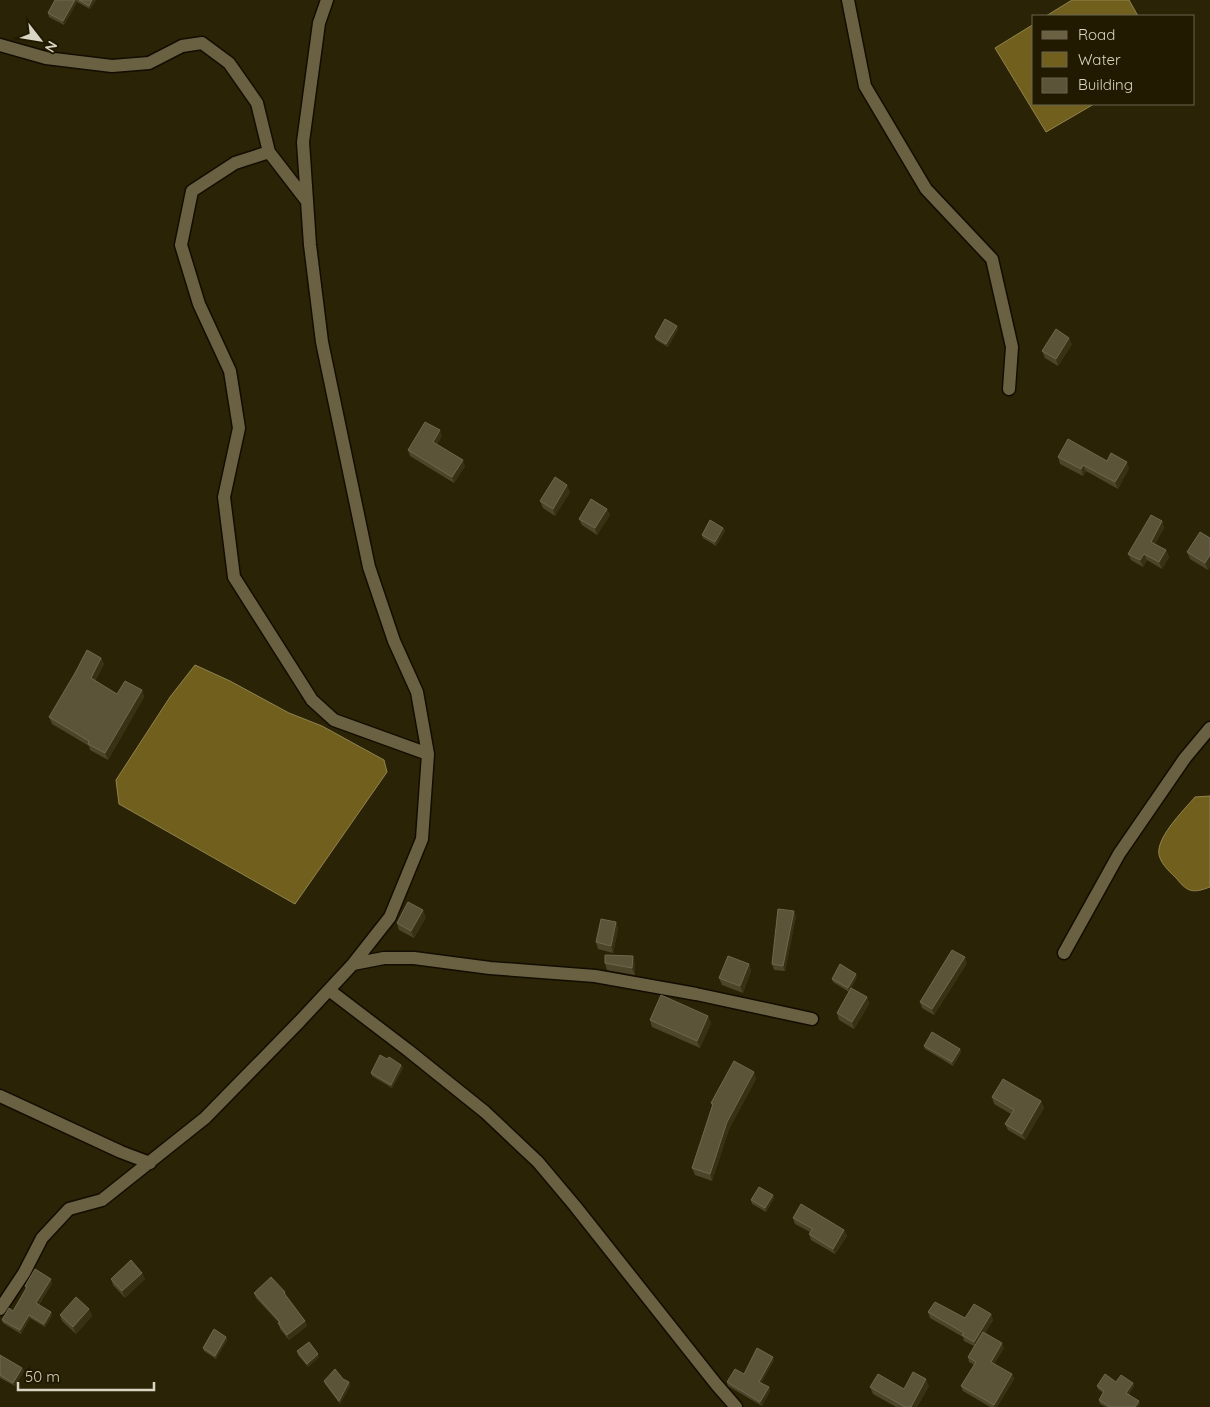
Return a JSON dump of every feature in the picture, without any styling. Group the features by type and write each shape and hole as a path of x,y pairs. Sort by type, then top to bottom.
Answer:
{"street":[{"path":"0,1309 24,1273 42,1238 69,1209 102,1200 205,1118 353,964 390,917 422,839 428,754 417,692 394,641 367,558 322,342 310,245 303,142 319,23 326,0"},
{"path":"848,0 865,86 926,189 992,259 1012,347 1009,389"},
{"path":"0,45 46,58 112,66 149,63 182,46 202,43 229,62 257,104 269,152 307,201"},
{"path":"269,152 235,163 192,191 181,245 199,304 230,371 239,428 224,497 234,577 312,700 334,720 428,754"},
{"path":"1064,952 1120,854 1185,758 1210,728"},
{"path":"353,964 384,958 414,958 490,968 595,976 696,994 812,1019"},
{"path":"329,990 485,1112 538,1162 736,1407"},
{"path":"0,1096 121,1152 150,1163"}],"water":[{"path":"1072,0 1129,0 1137,15 1048,15"},
{"path":"1032,25 1032,105 1092,105 1046,132 995,48"},
{"path":"195,665 230,681 289,713 322,726 384,760 387,772 295,904 119,804 116,780 170,697"},
{"path":"1210,796 1210,887 1195,891 1185,887 1165,867 1160,858 1159,851 1170,826 1195,797"}],"building":[{"path":"55,0 75,0 63,21 48,13"},
{"path":"79,0 92,0 89,6"},
{"path":"665,319 677,326 666,344 655,337"},
{"path":"1056,329 1069,338 1056,359 1042,351"},
{"path":"425,422 440,430 433,442 463,460 452,477 408,450"},
{"path":"1068,439 1107,461 1111,453 1127,462 1115,482 1083,465 1081,469 1058,457"},
{"path":"555,477 567,485 553,509 540,501"},
{"path":"591,499 607,509 595,528 579,519"},
{"path":"1151,515 1162,521 1151,542 1166,550 1159,562 1144,554 1140,560 1128,554"},
{"path":"710,520 723,528 715,542 702,535"},
{"path":"1200,532 1210,538 1210,555 1205,563 1187,552"},
{"path":"87,650 101,658 91,678 117,694 125,681 142,690 105,753 88,744 89,741 49,717"},
{"path":"408,902 423,910 411,931 397,923"},
{"path":"778,909 794,911 783,966 772,964"},
{"path":"601,919 616,922 611,946 596,942"},
{"path":"952,950 965,957 932,1009 920,1002"},
{"path":"605,955 633,956 632,968 605,963"},
{"path":"728,956 749,964 740,986 719,978"},
{"path":"840,964 856,974 848,988 832,979"},
{"path":"851,988 867,997 852,1022 837,1013"},
{"path":"661,995 708,1016 697,1041 650,1020"},
{"path":"932,1032 960,1049 952,1062 924,1046"},
{"path":"380,1055 387,1059 389,1057 401,1065 391,1085 371,1073"},
{"path":"734,1061 754,1072 727,1122 710,1174 692,1168 713,1104 711,1103"},
{"path":"1003,1079 1041,1101 1022,1134 1005,1124 1014,1110 992,1097"},
{"path":"759,1187 773,1195 765,1208 751,1200"},
{"path":"801,1204 844,1230 833,1249 809,1234 813,1229 793,1218"},
{"path":"131,1260 142,1273 122,1291 111,1279"},
{"path":"35,1269 51,1279 36,1303 51,1312 44,1324 29,1315 20,1330 2,1320 9,1308 13,1311"},
{"path":"271,1277 285,1292 305,1321 287,1335 278,1323 280,1322 254,1293"},
{"path":"76,1297 89,1309 73,1327 60,1315"},
{"path":"935,1302 965,1318 974,1304 991,1314 974,1342 962,1335 964,1333 928,1312"},
{"path":"214,1329 226,1337 215,1356 203,1348"},
{"path":"983,1332 1002,1343 991,1362 1012,1374 994,1405 961,1386 976,1362 968,1357"},
{"path":"309,1342 318,1354 307,1364 297,1351"},
{"path":"757,1348 773,1357 759,1382 769,1387 760,1402 727,1382 735,1369 744,1374"},
{"path":"0,1355 22,1368 13,1383 0,1375"},
{"path":"335,1369 343,1379 349,1382 339,1401 324,1381"},
{"path":"913,1372 926,1379 911,1407 905,1407 870,1387 878,1374 904,1389"},
{"path":"1105,1374 1116,1382 1121,1375 1133,1383 1126,1393 1139,1401 1135,1407 1110,1407 1099,1400 1104,1391 1097,1386"}]}
